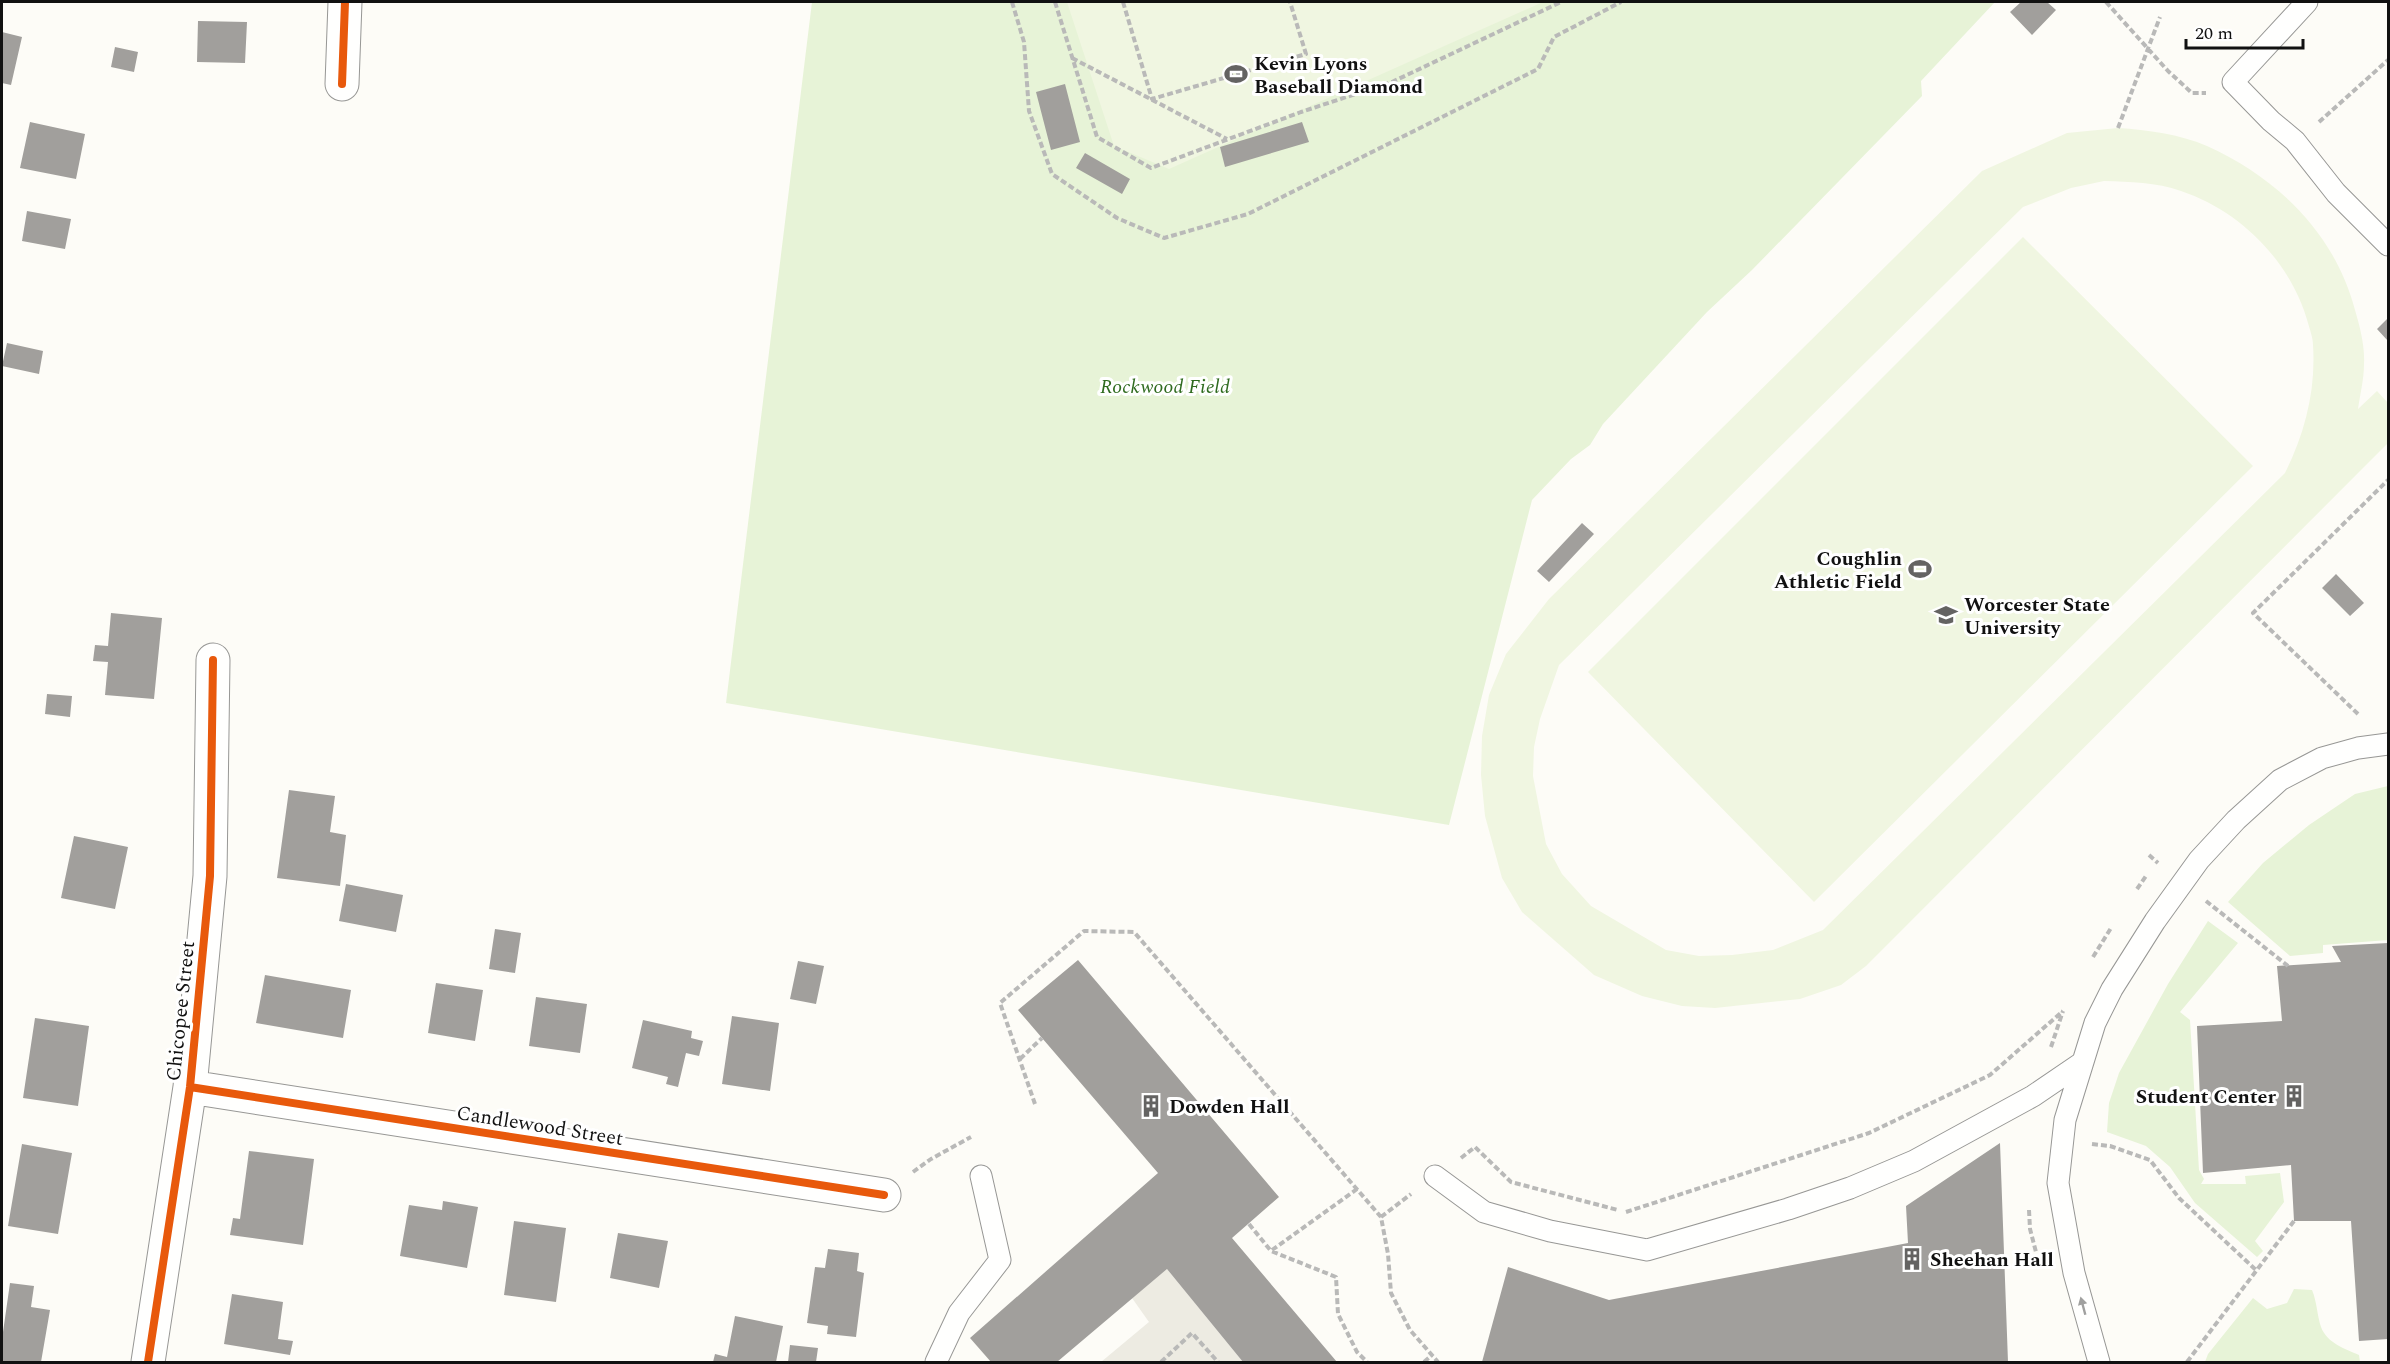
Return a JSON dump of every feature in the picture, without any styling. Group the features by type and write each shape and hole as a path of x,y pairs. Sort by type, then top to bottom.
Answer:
{"street":[{"path":"342,84 345,2"},
{"name":"Chicopee Street","path":"148,1362 190,1087 210,876 213,660"},
{"name":"Candlewood Street","path":"190,1087 350,1110 656,1161 884,1195"}],"lane":[{"path":"2307,2 2233,82 2271,121 2295,141 2336,193 2388,245"},
{"path":"2099,1362 2074,1273 2058,1183 2065,1120 2095,1023 2112,989 2156,921 2199,860 2235,820 2280,780 2322,758 2358,748 2388,744"},
{"path":"1435,1176 1484,1212 1551,1231 1647,1250 1788,1209 1850,1188 1914,1161 2033,1096 2083,1062"},
{"path":"936,1362 958,1313 1000,1260 981,1176"}],"path":[{"path":"1012,2 1024,42 1029,111 1052,174 1117,218 1164,238 1248,214 1539,69 1554,37 1621,2"},
{"path":"1055,2 1097,137 1150,168 1301,112 1392,82 1561,2"},
{"path":"1123,2 1152,99"},
{"path":"1152,99 1306,54 1290,2"},
{"path":"2106,2 2192,93 2212,93"},
{"path":"2118,128 2160,17"},
{"path":"1072,58 1227,140"},
{"path":"2295,141 2388,60"},
{"path":"2358,714 2253,613 2388,480"},
{"path":"2149,855 2288,966"},
{"path":"1035,1104 1000,1003 1084,932 1134,932 1381,1217 1388,1254 1391,1293 1410,1330 1438,1362"},
{"path":"1381,1217 1475,1147 1511,1182 1627,1212 1869,1133 1990,1075 2064,1010"},
{"path":"1020,1059 1042,1038"},
{"path":"884,1195 930,1159 971,1137"},
{"path":"2063,1141 2110,1146 2150,1160 2178,1198 2257,1270"},
{"path":"1271,1251 1357,1189"},
{"path":"2188,1362 2295,1221"},
{"path":"1249,1224 1271,1251 1336,1277 1338,1314 1357,1352 1367,1362"},
{"path":"1161,1362 1192,1333 1218,1362"},
{"path":"1424,1362 1432,1355"}],"green space":[{"name":"Rockwood Field","path":"812,2 1995,2 1921,81 1922,96 1752,270 1707,312 1603,424 1590,445 1571,459 1532,500 1449,825 726,703"},
{"name":"Kevin Lyons Baseball Diamond","path":"1067,2 1543,2 1169,169 1114,146"},
{"path":"2118,128 2186,138 2233,159 2280,192 2318,233 2346,282 2359,323 2364,350 2358,409 2377,391 2388,403 2388,443 1866,966 1841,985 1800,999 1715,1008 1682,1006 1642,996 1594,975 1522,912 1502,878 1485,816 1481,775 1482,736 1489,695 1506,654 1549,599 1982,171 2067,133","holes":["2104,181 2143,183 2172,188 2224,211 2261,242 2289,279 2300,301 2313,342 2313,378 2308,411 2285,473 1823,930 1773,950 1699,956 1666,950 1591,906 1562,874 1546,844 1533,776 1534,747 1540,719 1559,665 2023,207 2071,188"]},
{"name":"Coughlin Athletic Field","path":"2023,237 2253,466 1814,902 1588,672"},
{"path":"2388,786 2388,940 2323,945 2323,953 2290,956 2228,902 2263,863 2309,825 2355,794"},
{"path":"2208,921 2238,943 2180,1012 2190,1020 2199,1170 2204,1179 2201,1184 2246,1184 2245,1176 2280,1173 2284,1202 2255,1241 2263,1251 2257,1257 2195,1203 2170,1167 2146,1146 2107,1132 2109,1103 2119,1073 2168,984"},
{"path":"2294,1289 2312,1290 2324,1333 2337,1345 2359,1355 2360,1362 2205,1362 2208,1354 2253,1298 2267,1309 2287,1303"}],"shaded area":[{"path":"1167,1269 1243,1362 1101,1362 1149,1322 1132,1298"}],"building":[{"path":"2021,2 2047,2 2056,10 2032,35 2010,12"},
{"path":"198,21 247,22 245,63 197,62"},
{"path":"2,32 22,37 11,85 2,83"},
{"path":"115,47 138,52 134,72 111,67"},
{"path":"1065,84 1080,142 1051,150 1036,92"},
{"path":"30,122 85,134 76,179 20,168"},
{"path":"1302,122 1309,142 1225,167 1220,147"},
{"path":"1085,153 1130,179 1122,194 1076,168"},
{"path":"27,211 71,219 65,249 22,241"},
{"path":"2388,318 2388,341 2377,329"},
{"path":"7,343 43,351 39,374 2,366"},
{"path":"1582,523 1594,534 1549,582 1537,571"},
{"path":"2336,574 2364,603 2350,616 2322,588"},
{"path":"111,613 162,618 154,699 105,695 108,662 93,661 95,645 108,646"},
{"path":"47,694 72,696 70,717 45,714"},
{"path":"289,790 335,796 330,832 346,835 340,886 277,878"},
{"path":"74,836 128,847 115,909 61,898"},
{"path":"346,884 403,895 396,932 339,921"},
{"path":"495,929 521,933 515,973 489,969"},
{"name":"Student Center","path":"2388,943 2388,1339 2359,1341 2351,1221 2294,1221 2291,1165 2203,1173 2197,1026 2282,1021 2277,966 2341,962 2332,946"},
{"name":"Dowden Hall","path":"1078,960 1279,1197 1232,1238 1337,1362 1243,1362 1167,1269 1057,1362 991,1362 970,1338 1158,1173 1018,1010"},
{"path":"798,961 824,966 816,1004 790,999"},
{"path":"265,975 351,990 343,1038 256,1023"},
{"path":"436,983 483,990 475,1041 428,1033"},
{"path":"536,997 587,1004 580,1053 529,1046"},
{"path":"732,1016 779,1023 770,1091 722,1084"},
{"path":"35,1018 89,1026 78,1106 23,1098"},
{"path":"643,1020 692,1031 691,1038 703,1041 699,1056 686,1053 678,1087 666,1084 668,1077 632,1068"},
{"name":"Sheehan Hall","path":"2000,1143 2008,1362 1482,1362 1508,1267 1609,1300 1908,1243 1906,1206"},
{"path":"22,1144 72,1153 58,1234 8,1226"},
{"path":"249,1151 314,1159 303,1245 230,1235 233,1218 240,1219"},
{"path":"443,1201 478,1207 467,1268 400,1256 409,1205 442,1210"},
{"path":"514,1221 566,1228 556,1302 504,1295"},
{"path":"618,1233 668,1241 659,1288 610,1278"},
{"path":"828,1249 859,1253 857,1271 864,1273 856,1337 827,1334 828,1326 807,1323 815,1267 825,1268"},
{"path":"10,1283 34,1286 31,1307 50,1310 41,1362 2,1362 2,1339"},
{"path":"232,1294 283,1302 278,1339 293,1341 290,1355 224,1344"},
{"path":"735,1316 783,1326 776,1362 713,1362 715,1354 727,1357"},
{"path":"790,1345 818,1348 816,1362 788,1362"}],"cycle path":[{"path":"342,84 345,2"},
{"path":"148,1362 190,1087 210,876 213,660"},
{"path":"190,1087 884,1195"}],"place":[{"name":"Kevin Lyons Baseball Diamond","path":"1236,74"},
{"name":"Coughlin Athletic Field","path":"1920,569"},
{"name":"Worcester State University","path":"1946,615"},
{"name":"Student Center","path":"2294,1096"},
{"name":"Dowden Hall","path":"1151,1106"},
{"name":"Sheehan Hall","path":"1912,1259"}]}
